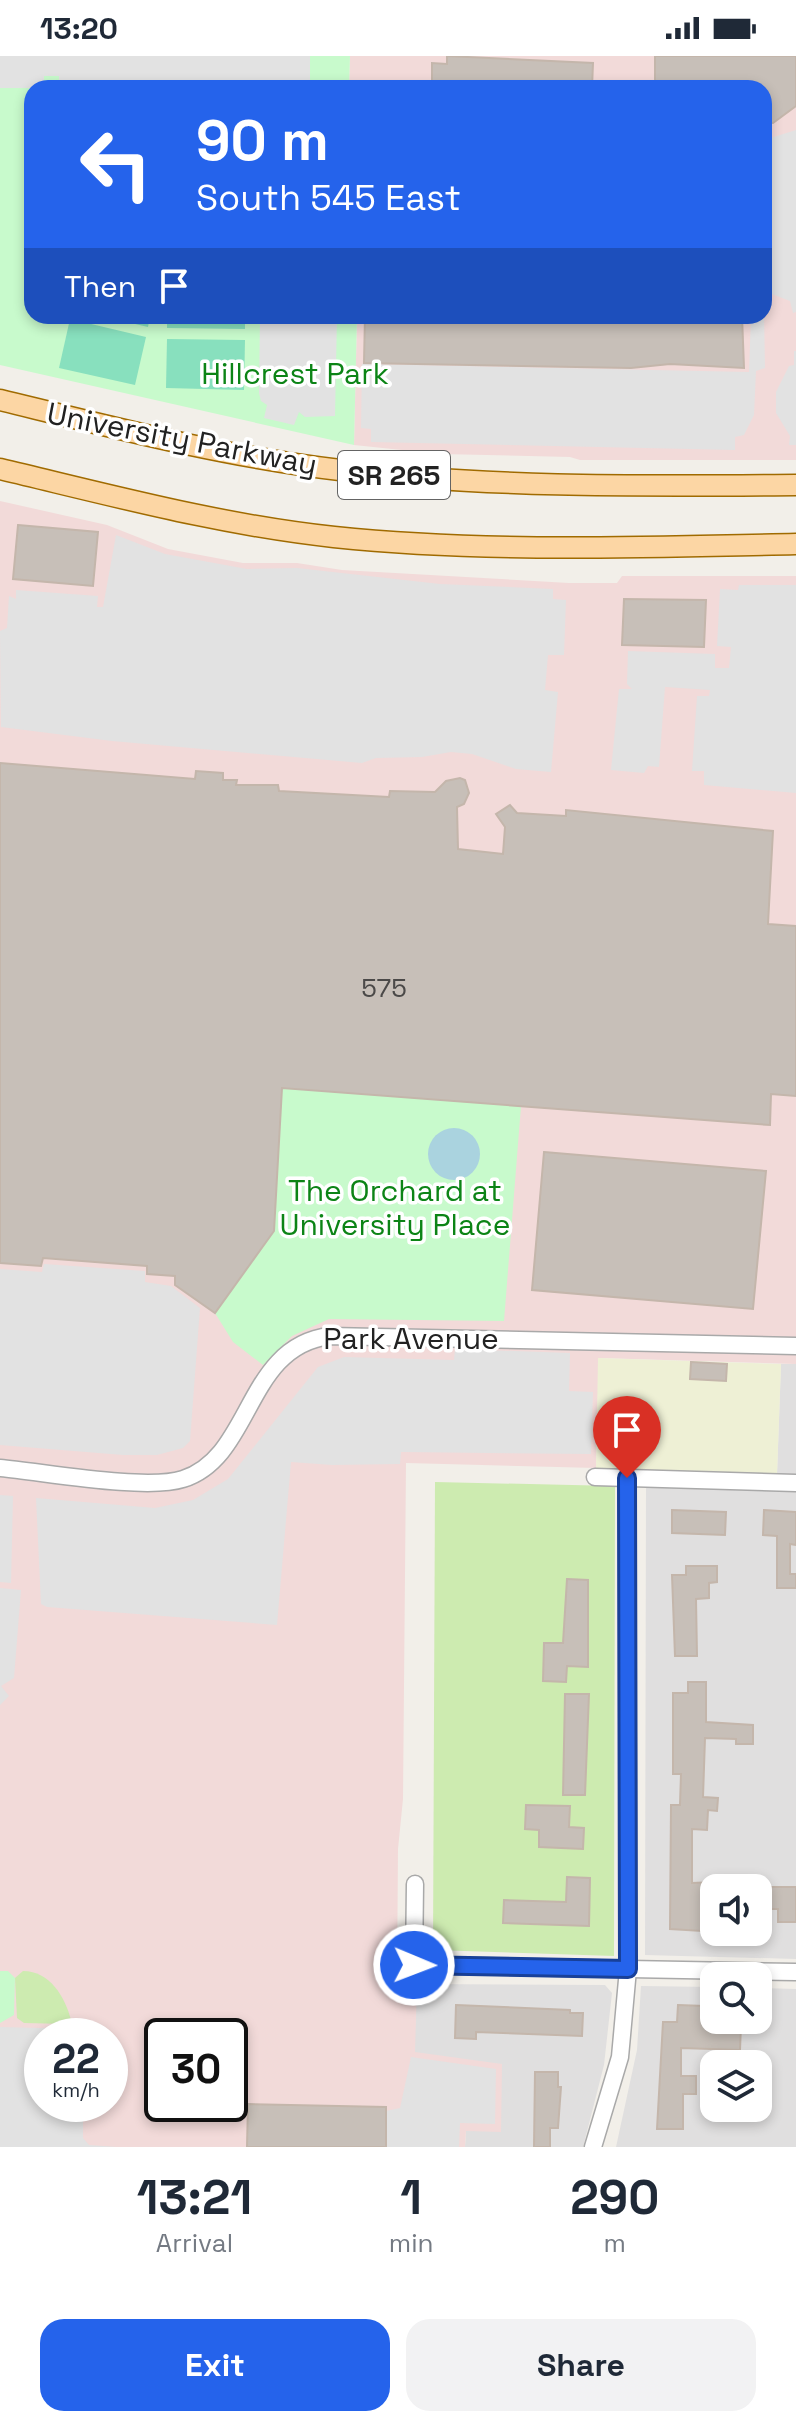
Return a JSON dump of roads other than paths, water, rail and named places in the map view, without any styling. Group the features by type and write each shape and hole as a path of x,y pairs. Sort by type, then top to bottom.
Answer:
{"main road":[{"name":"University Parkway","path":"0,400 281,462 339,470 529,485 796,485"},
{"name":"SR 265","path":"0,469 250,525 333,537 547,550 796,544"}],"street":[{"name":"Park Avenue","path":"0,1468 158,1484 185,1479 213,1462 278,1360 307,1339 330,1336 796,1346"},
{"path":"595,1477 796,1483"},
{"path":"593,2147 620,2057 628,1969 627,1478"},
{"path":"415,1884 414,1965 796,1972"}],"water":[{"path":"454,1128 472,1136 480,1154 472,1172 454,1180 436,1172 428,1154 436,1136"}],"park label":[{"name":"Hillcrest Park","path":"295,374"},
{"name":"The Orchard at University Place","path":"395,1208"}]}
